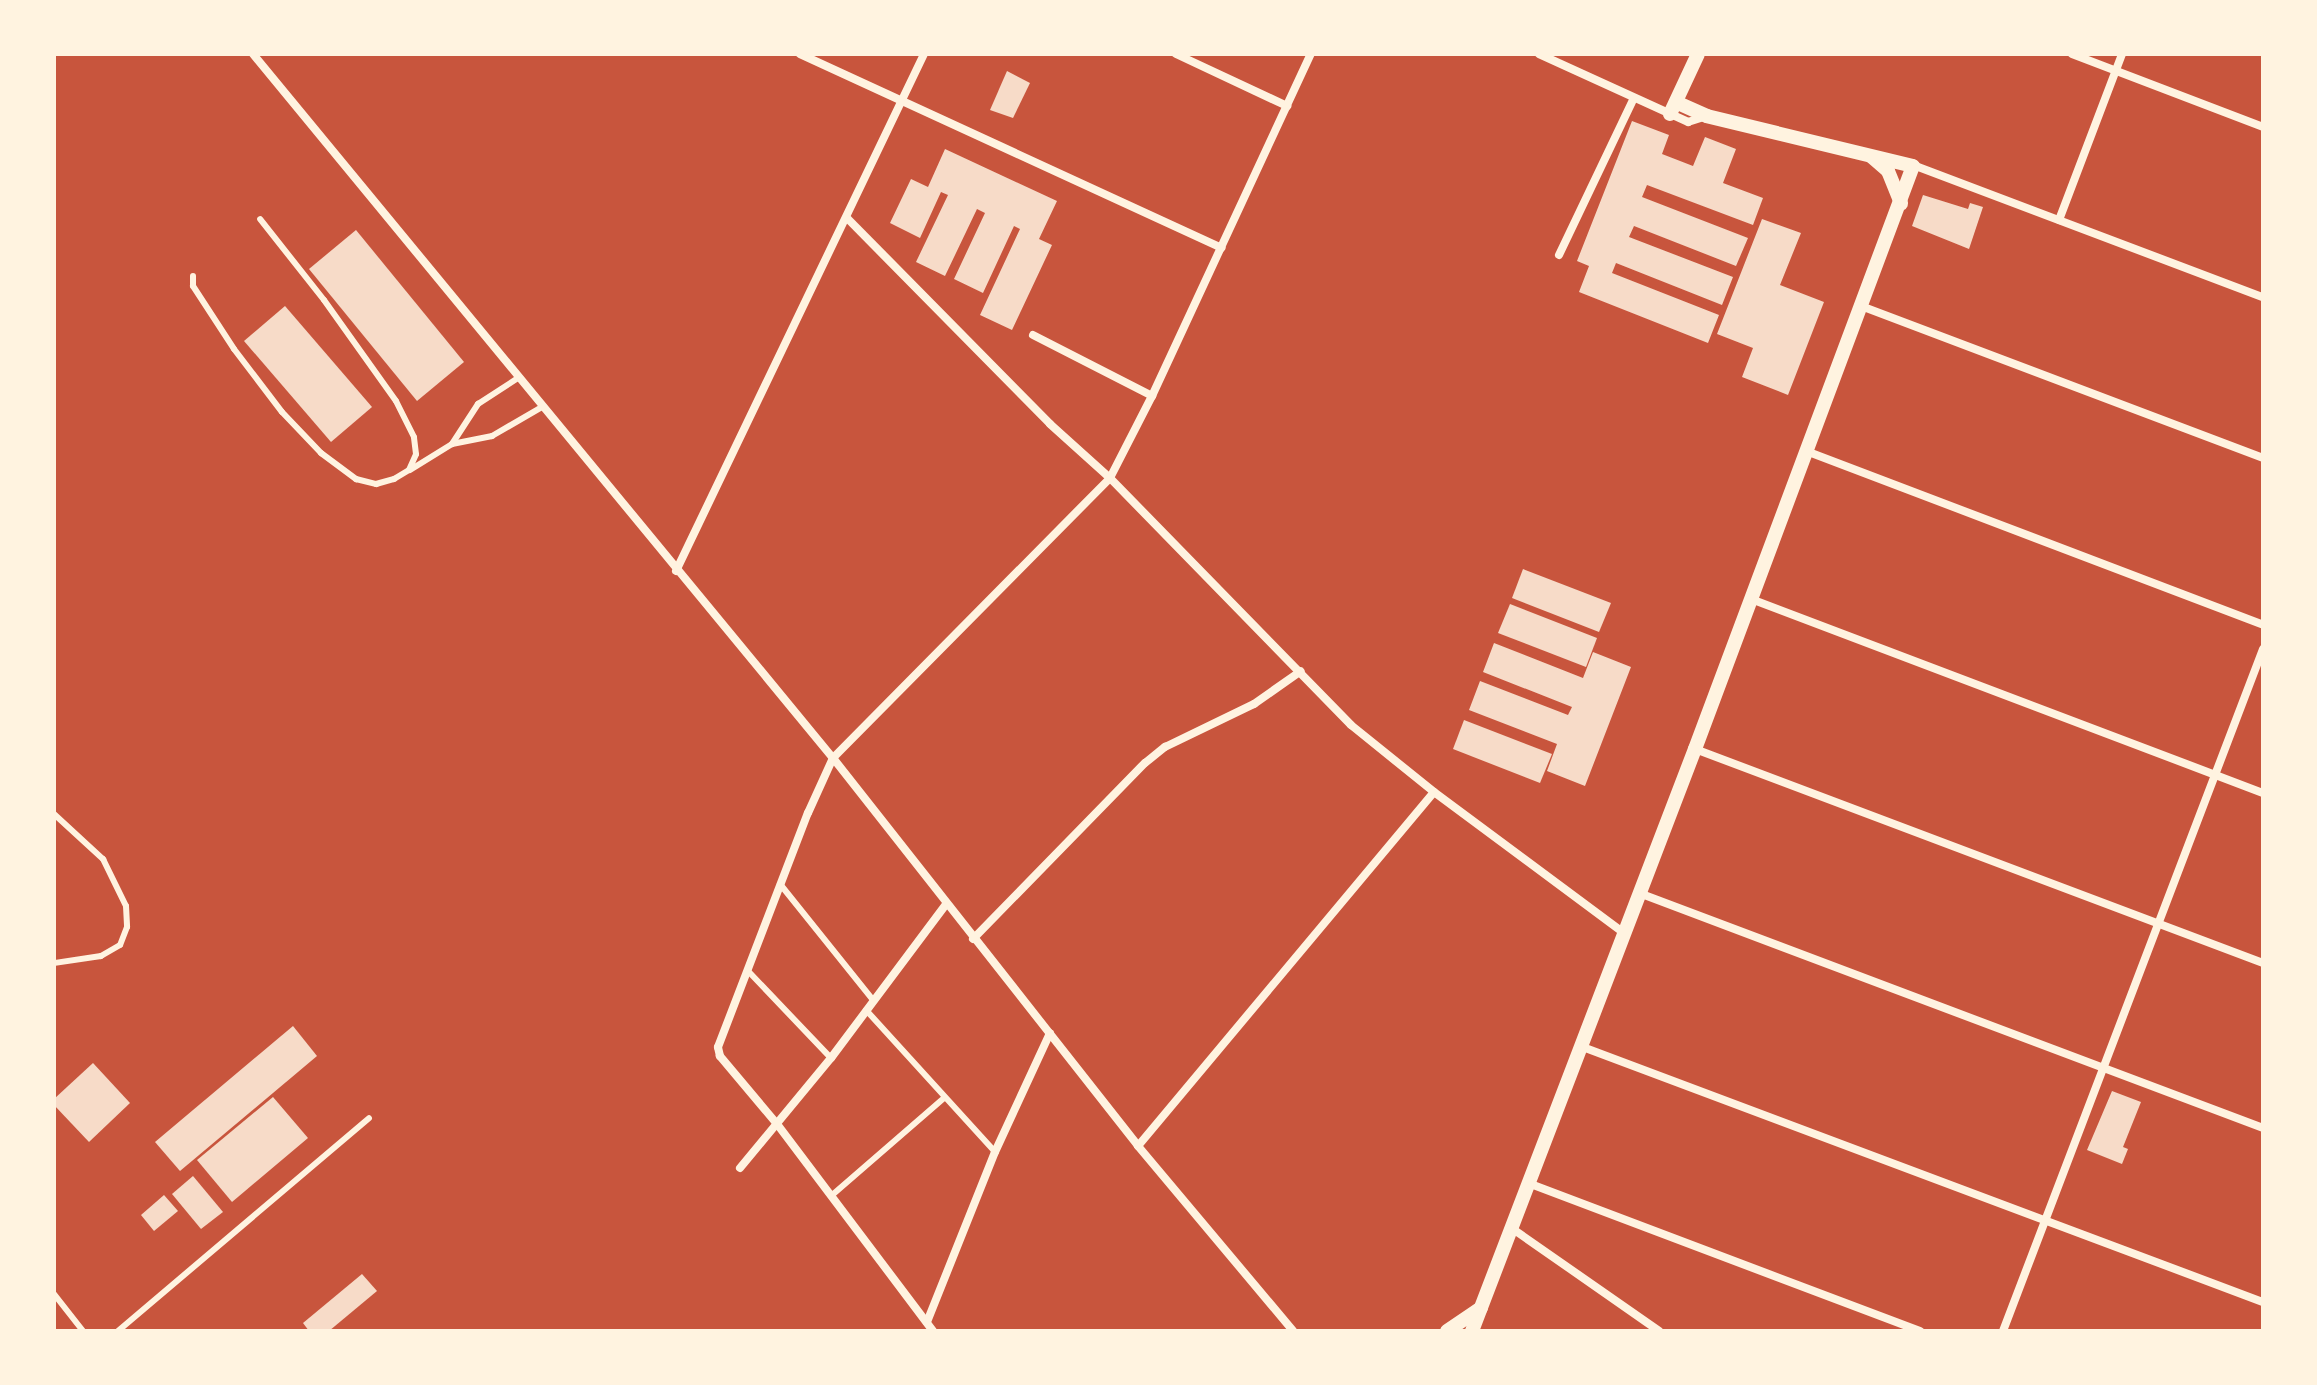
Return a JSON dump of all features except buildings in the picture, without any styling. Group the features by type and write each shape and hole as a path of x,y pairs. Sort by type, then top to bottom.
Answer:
{"street":[{"path":"253,54 833,758 1138,1146 1293,1331"},
{"path":"800,54 1221,248"},
{"path":"676,571 848,219 924,54"},
{"path":"1176,54 1287,106"},
{"path":"933,1331 777,1124 720,1056 718,1047 780,884 833,758 1110,478 1152,396 1311,54"},
{"path":"1539,54 1634,98 1913,165 2263,297"},
{"path":"1673,108 1698,54"},
{"path":"2072,54 2263,127"},
{"path":"2059,220 2122,54"},
{"path":"1559,255 1634,98"},
{"path":"1867,153 1888,171 1901,203"},
{"path":"1472,1331 1695,749 1913,165"},
{"path":"848,219 1050,424 1110,478 1351,725 1434,792 1624,933"},
{"path":"1861,306 2263,458"},
{"path":"1033,335 1152,396"},
{"path":"1806,451 2263,625"},
{"path":"1751,599 2263,793"},
{"path":"2003,1331 2102,1068 2218,776 2263,649"},
{"path":"973,939 1155,755 1198,729 1254,704 1301,671"},
{"path":"1695,749 2263,963"},
{"path":"1138,1146 1434,792"},
{"path":"1639,893 2263,1128"},
{"path":"740,1168 831,1058 872,999 946,904"},
{"path":"927,1322 995,1152 1050,1033"},
{"path":"1580,1046 2263,1302"},
{"path":"1527,1182 1920,1331"},
{"path":"1510,1227 1659,1331"},
{"path":"1447,1331 1481,1308"}],"lane":[{"path":"260,219 324,300 396,401 414,437 416,454 409,470"},
{"path":"193,276 193,286 234,349 282,412 321,453 356,479 376,484 394,479 452,444 492,436 542,407"},
{"path":"452,444 478,404 518,378"},
{"path":"54,814 103,859 126,906 127,927 120,945 101,956 54,963"},
{"path":"780,884 872,999"},
{"path":"749,972 831,1058"},
{"path":"865,1009 943,1099 995,1152"},
{"path":"831,1196 943,1099"},
{"path":"118,1331 369,1118"},
{"path":"54,1294 83,1331"}]}
